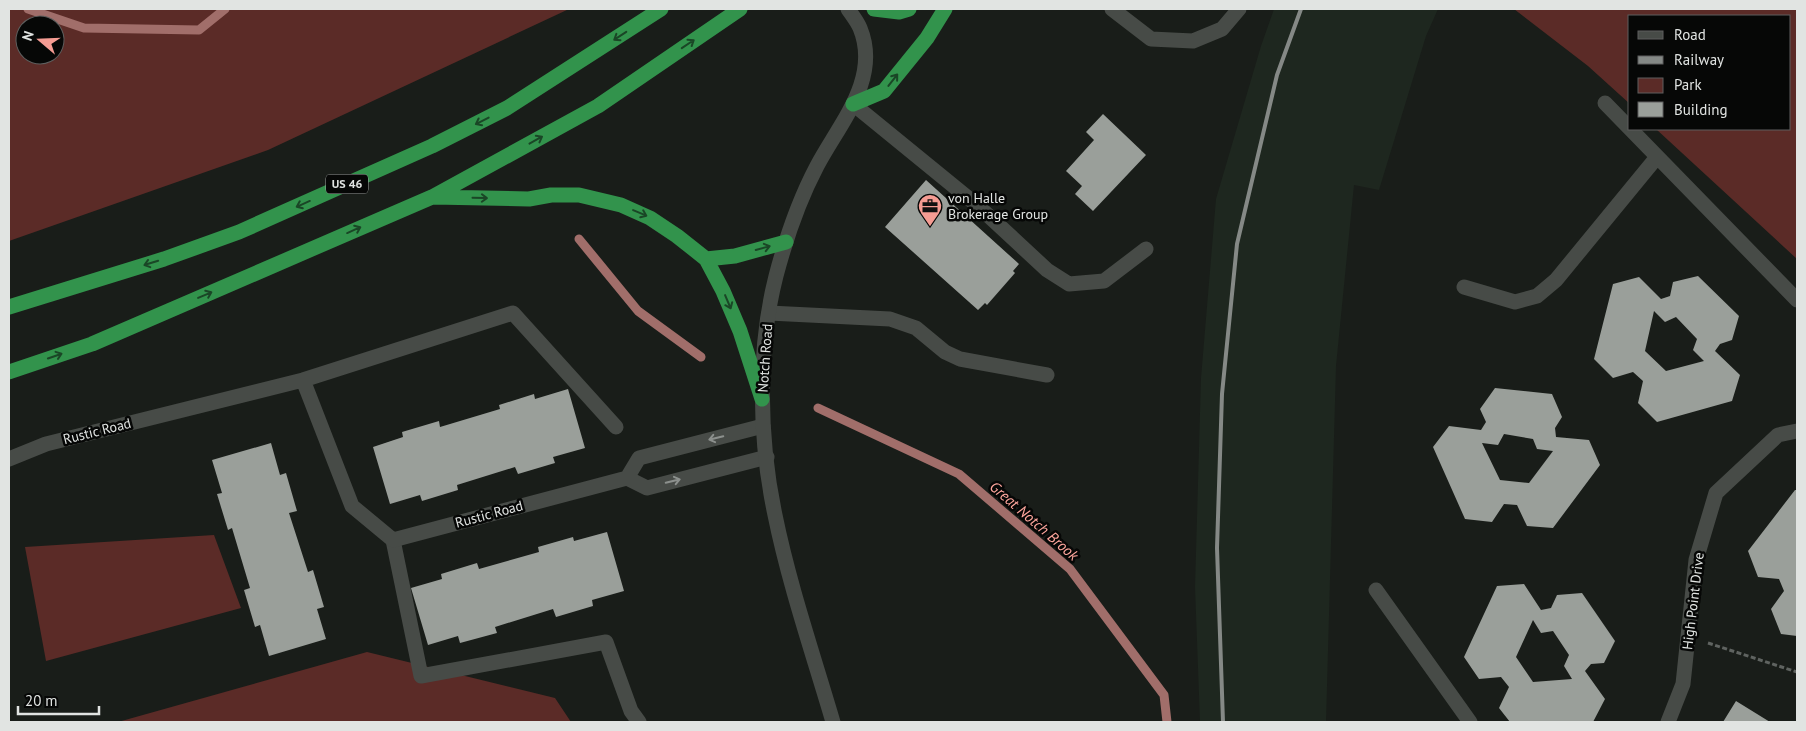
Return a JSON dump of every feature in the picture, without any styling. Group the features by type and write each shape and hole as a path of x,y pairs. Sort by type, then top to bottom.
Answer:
{"highway":[{"name":"US 46","path":"9,307 164,259 239,232 432,146 507,108 661,9"},
{"path":"9,372 92,344 432,197 598,106 740,9"},
{"path":"874,9 899,12 909,9"},
{"path":"853,104 884,91 927,38 945,9"},
{"path":"432,197 529,199 552,195 579,195 621,205 650,218 706,259 723,291 740,331 762,399"},
{"path":"706,259 735,256 786,242"}],"street":[{"name":"Notch Road","path":"833,722 775,515 763,426 762,399 763,356 769,313 776,277 786,242 816,167 860,91 864,76 866,60 864,44 859,28 848,9"},
{"path":"1112,9 1151,39 1193,41 1222,29 1239,9"},
{"path":"1604,103 1628,127"},
{"path":"853,104 978,206 1047,270 1070,284 1104,281 1146,249"},
{"path":"1630,130 1797,300"},
{"path":"1464,287 1515,302 1537,296 1556,280 1657,157"},
{"name":"Rustic Road","path":"9,459 46,444 303,380 513,313 616,427"},
{"path":"769,313 890,319 916,328 945,352 960,359 1047,375"},
{"path":"303,380 352,506 393,540 421,676 606,642 631,711 639,722"},
{"path":"763,426 639,458 627,478 647,488 767,457"},
{"name":"High Point Drive","path":"1668,722 1683,684 1696,560 1716,493 1778,435 1797,431"},
{"name":"Rustic Road","path":"393,540 627,478"},
{"path":"1376,590 1470,722"}],"path":[{"path":"1688,638 1775,663 1797,672"}],"shaded area":[{"path":"1274,9 1438,9 1426,36 1379,190 1354,185 1336,366 1326,722 1200,722 1195,587 1201,378 1216,199 1261,46"}],"green space":[{"path":"9,9 569,9 268,150 9,241"},
{"path":"1514,9 1797,9 1797,259 1657,130 1791,130 1791,15 1628,15 1628,102 1588,66"},
{"path":"214,535 241,608 46,661 25,547"},
{"path":"367,652 555,698 571,722 118,722"}],"building":[{"path":"1103,114 1146,155 1093,211 1075,194 1082,186 1066,171 1094,140 1086,132"},
{"path":"926,180 1019,264 1013,271 1015,273 987,305 985,303 978,310 885,227"},
{"path":"1698,276 1739,316 1732,340 1720,344 1715,351 1740,375 1732,401 1657,422 1638,403 1643,381 1633,372 1613,378 1594,359 1613,284 1639,277 1661,299 1670,296 1673,282","holes":["1654,311 1665,322 1676,317 1697,339 1693,350 1704,361 1666,371 1645,351"]},
{"path":"1495,388 1552,394 1562,417 1555,428 1556,437 1589,440 1600,465 1553,528 1527,526 1517,505 1504,504 1492,522 1465,519 1433,447 1449,426 1481,430 1486,422 1480,409","holes":["1504,434 1533,439 1537,449 1553,451 1529,483 1500,480 1482,443 1498,445"]},
{"path":"568,389 585,448 553,457 555,463 518,474 515,467 457,485 458,490 422,501 420,495 390,504 373,447 403,437 402,432 439,421 440,427 500,409 499,405 534,394 535,399"},
{"path":"271,443 280,475 286,473 297,511 289,513 308,572 313,570 324,607 317,609 326,639 269,656 260,625 255,627 244,590 250,588 232,528 228,530 217,494 222,493 212,460"},
{"path":"1795,490 1797,490 1797,636 1781,634 1771,609 1784,591 1779,579 1758,577 1748,551"},
{"path":"607,532 624,591 592,600 593,606 556,617 553,609 495,627 497,633 460,643 458,636 428,645 411,588 442,579 441,574 477,563 479,569 539,552 538,547 573,537 574,541"},
{"path":"1524,584 1541,610 1551,608 1557,595 1582,593 1615,641 1604,663 1591,664 1585,671 1605,699 1593,722 1510,722 1499,708 1509,687 1501,677 1479,679 1464,657 1497,586","holes":["1533,620 1541,633 1553,631 1569,655 1564,666 1572,679 1533,682 1516,657"]},
{"path":"1736,701 1770,722 1723,722"}],"waterway":[{"name":"Great Notch Brook","path":"28,9 84,28 199,30 225,9"},
{"name":"Great Notch Brook","path":"579,239 638,311 701,357"},
{"name":"Great Notch Brook","path":"818,408 959,474 1070,569 1164,695 1167,722"}],"railway":[{"path":"1223,722 1217,548 1222,394 1237,244 1277,75 1301,9"}],"place":[{"name":"von Halle Brokerage Group","path":"930,227"}]}
